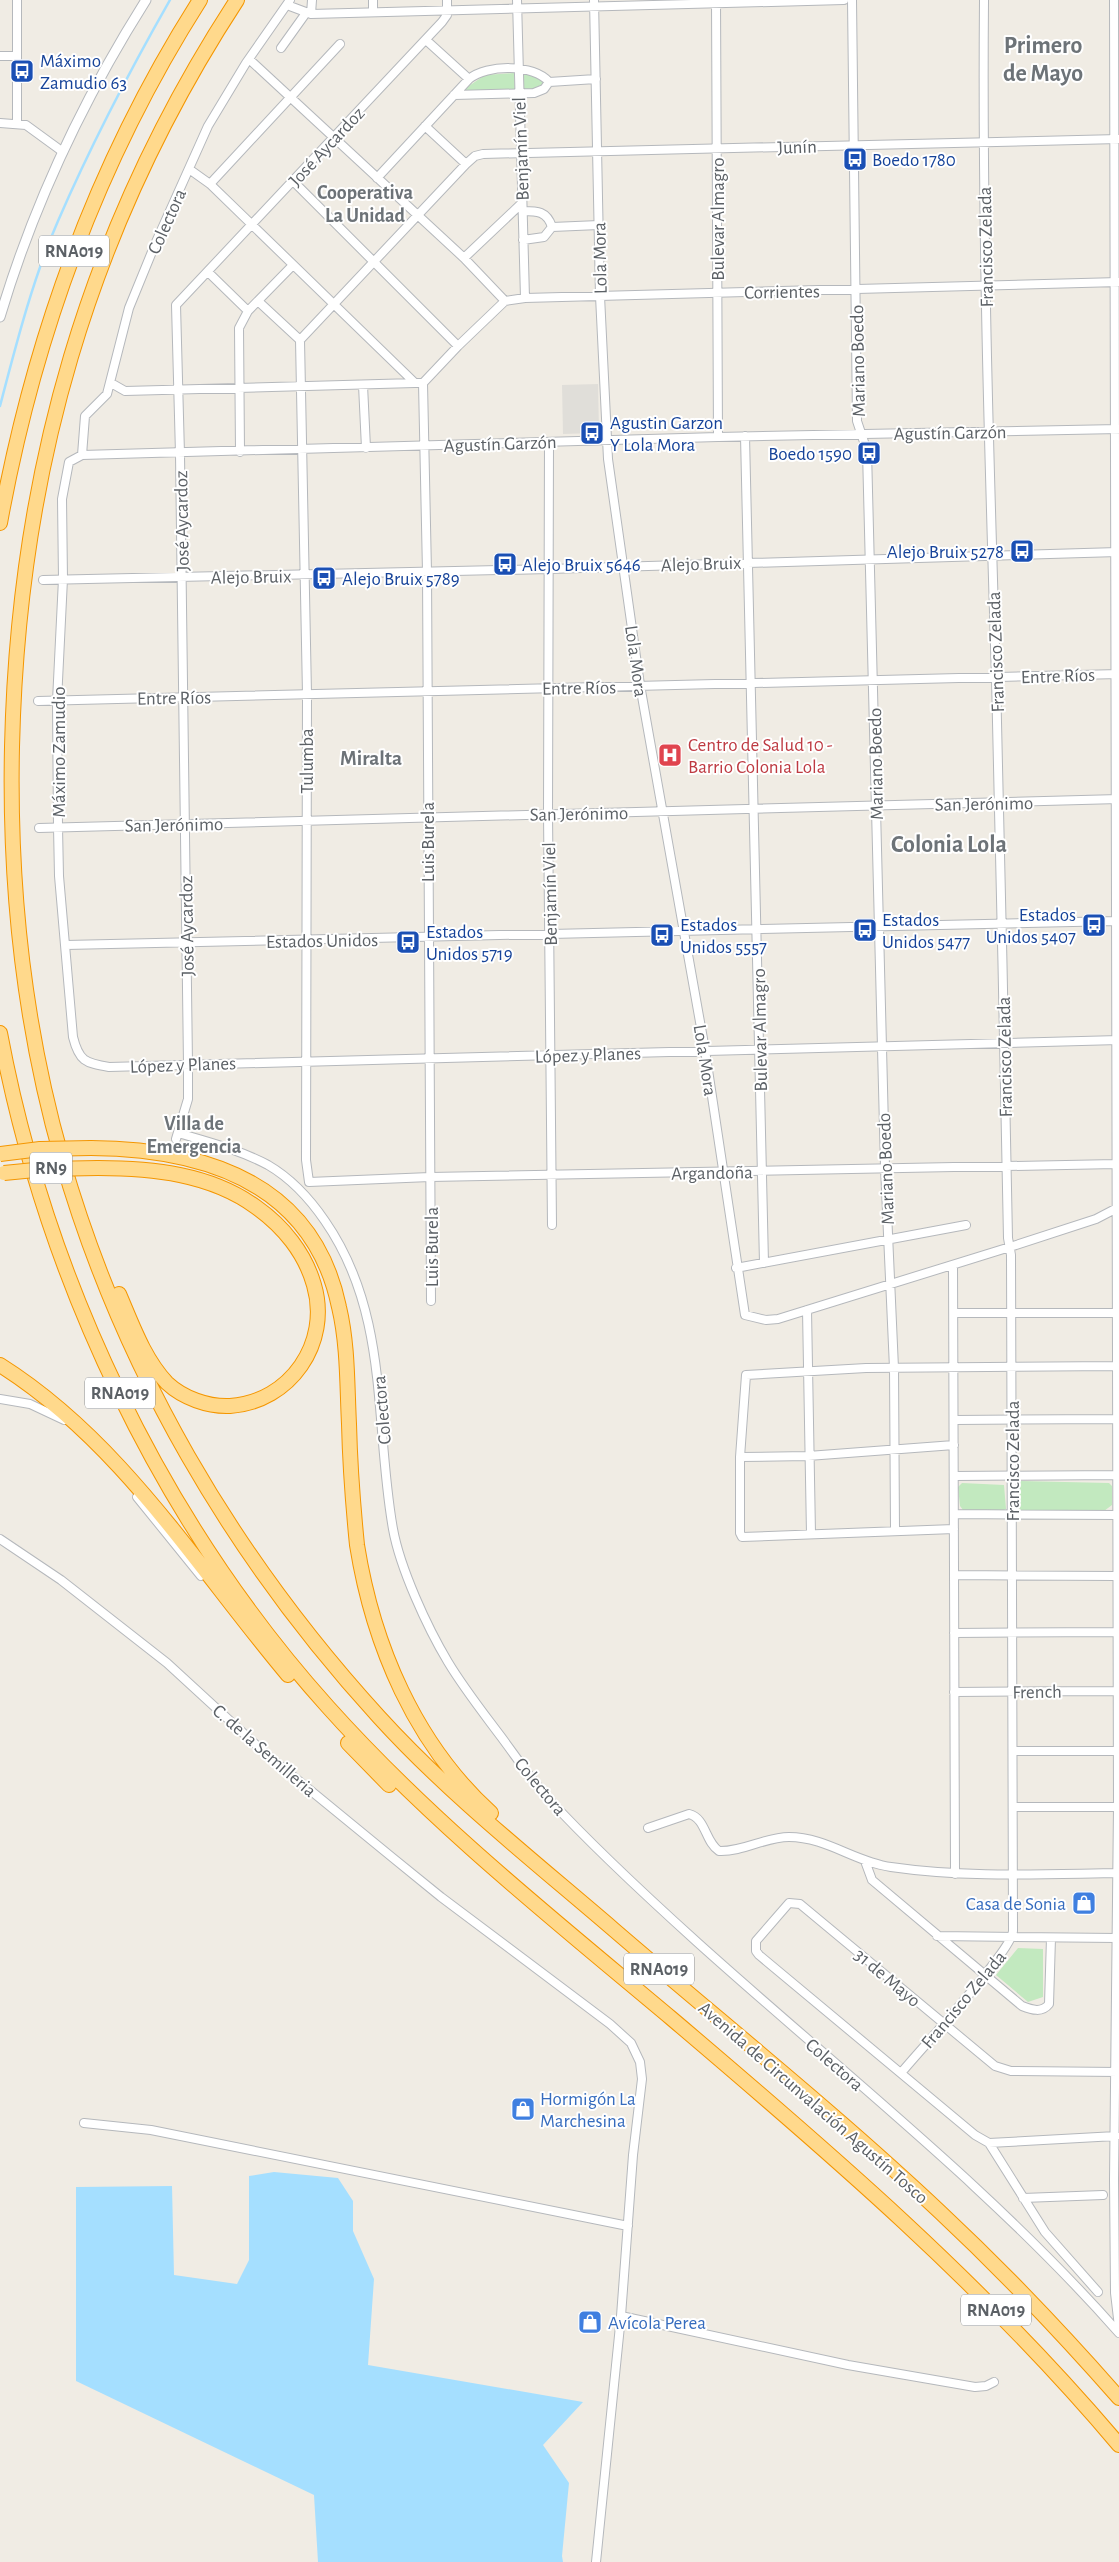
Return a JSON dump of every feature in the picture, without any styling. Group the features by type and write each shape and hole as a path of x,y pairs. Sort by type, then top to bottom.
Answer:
{"highway":[{"name":"RNA019","path":"0,523 27,396 51,315 78,239 124,134 162,63 200,0"},
{"name":"Avenida de Circunvalación Agustín Tosco","path":"237,0 178,98 140,173 107,249 68,362 37,489 18,626 11,793 18,930 35,1040 62,1159 80,1216 109,1293 155,1396 224,1517 302,1626 385,1724 467,1803 833,2116 940,2211 1038,2310 1119,2398"},
{"name":"Avenida de Circunvalación Agustín Tosco","path":"0,1033 28,1160 56,1243 110,1372 141,1435 181,1508 259,1623 306,1682 407,1790 480,1856 900,2216 1004,2318 1119,2445"},
{"name":"RN9","path":"2,1174 45,1169 98,1168 165,1172 216,1186 256,1207 289,1237 310,1272 317,1306 315,1331 309,1351 299,1369 284,1386 274,1393 251,1402 225,1406 212,1405 178,1392 154,1367 125,1308 88,1213 35,1040"},
{"name":"RN9","path":"0,1154 40,1149 91,1148 162,1152 198,1160 229,1171 260,1187 284,1208 314,1244 327,1269 339,1307 346,1360 357,1545 372,1613 390,1666 419,1722 462,1782 487,1809 571,1883 602,1920"},
{"path":"0,1365 30,1385 72,1418 120,1466 273,1658 324,1717 388,1784 431,1824 480,1856"}],"street":[{"path":"17,0 17,124"},
{"path":"0,317 31,227 63,152 146,0"},
{"path":"281,48 308,13 312,0"},
{"path":"373,0 373,11"},
{"path":"447,0 447,10"},
{"path":"288,2 308,13 447,10 517,4 844,0"},
{"name":"Mariano Boedo","path":"852,0 857,421 867,451 885,1167 894,1368 895,1530"},
{"name":"Francisco Zelada","path":"901,2073 984,1975 1013,1936 1012,1313 1006,1166 996,677 988,431 983,141 984,0"},
{"path":"1114,0 1118,139 1116,1164 1118,1313 1116,1366 1118,1873 1115,2281 1119,2326"},
{"name":"Colectora","path":"82,455 85,416 102,401 112,383 129,308 212,118 288,2"},
{"name":"Bulevar Almagro","path":"716,2 718,437"},
{"name":"Lola Mora","path":"594,3 600,296 607,440 640,685 705,1050 744,1315 766,1320 778,1319 806,1310"},
{"name":"Benjamín Viel","path":"517,4 525,298"},
{"name":"José Aycardoz","path":"177,1136 188,1099 188,1064 179,390 176,305 426,40 445,19 447,10"},
{"path":"426,40 469,79"},
{"path":"210,184 340,44"},
{"path":"0,56 17,56"},
{"path":"112,383 125,391 419,383 505,301 464,258 249,59"},
{"path":"377,178 469,79 479,72 518,70 540,74 550,82"},
{"path":"454,95 518,94 540,91 550,82 596,79"},
{"path":"0,123 26,125 63,152"},
{"path":"258,302 300,340 418,216 466,164 425,126"},
{"name":"Junín","path":"466,164 475,156 521,153 1118,139"},
{"path":"189,169 210,184 419,383"},
{"path":"293,182 458,346"},
{"path":"464,258 522,207 545,214 552,226"},
{"path":"552,226 599,225"},
{"path":"523,240 544,237 552,226"},
{"path":"240,452 239,328 248,311 294,265"},
{"path":"208,272 248,311"},
{"name":"Corrientes","path":"505,301 525,298 1117,282"},
{"name":"Tulumba","path":"300,340 304,450 307,694 308,1060 306,1160 309,1182"},
{"name":"Luis Burela","path":"419,383 425,446 427,572 426,818 431,1301"},
{"path":"364,385 366,448"},
{"name":"Agustín Garzón","path":"82,455 180,454 745,436 1117,429"},
{"name":"Bulevar Almagro","path":"745,436 764,1263"},
{"name":"Benjamín Viel","path":"549,442 548,814 552,1226"},
{"name":"Máximo Zamudio","path":"73,1037 58,827 58,700 63,579 62,499 69,462 82,455"},
{"name":"Alejo Bruix","path":"43,580 549,569 748,561 1117,552"},
{"name":"Entre Ríos","path":"38,701 1117,674"},
{"name":"San Jerónimo","path":"39,828 1117,799"},
{"name":"Estados Unidos","path":"66,945 1117,921"},
{"name":"López y Planes","path":"73,1037 81,1058 94,1064 109,1066 1117,1040"},
{"name":"Colectora","path":"177,1136 224,1146 267,1165 292,1182 320,1213 336,1236 350,1265 371,1330 380,1387 393,1530 403,1567 447,1661 545,1795 646,1896 771,2009 973,2184 1119,2333"},
{"name":"Argandoña","path":"309,1182 430,1177 1116,1164"},
{"path":"811,1534 806,1310 1096,1219 1117,1208"},
{"path":"736,1268 966,1225"},
{"path":"952,1265 955,1367 955,1874"},
{"path":"954,1313 1118,1313"},
{"path":"954,1529 742,1537 740,1533 740,1457 746,1375 894,1368 1116,1366"},
{"path":"0,1399 19,1401 41,1408 76,1430 127,1485 239,1623 273,1658"},
{"path":"955,1420 1116,1419"},
{"path":"740,1457 808,1456 954,1445"},
{"path":"954,1476 1117,1475"},
{"path":"954,1514 1118,1515"},
{"name":"C. de la Semilleria","path":"0,1539 61,1580 168,1663 287,1771 441,1897 622,2034 637,2054 642,2079 621,2316 596,2562"},
{"path":"954,1575 1116,1576"},
{"path":"954,1633 1117,1632"},
{"name":"French","path":"954,1692 1118,1690"},
{"path":"1014,1751 1118,1751"},
{"path":"1014,1807 1118,1807"},
{"path":"648,1828 689,1814 695,1816 701,1822 710,1842 719,1851 736,1850 772,1839 796,1837 825,1843 865,1861 890,1867 955,1874 1118,1873"},
{"path":"865,1861 872,1880 1022,2006 1035,2011 1047,2007 1050,2001 1051,1938"},
{"name":"31 de Mayo","path":"901,2073 756,1951 759,1936 785,1906 794,1902 800,1904 995,2066 1003,2070 1117,2072"},
{"path":"937,1936 1117,1938"},
{"path":"901,2073 975,2135 989,2143 1045,2232 1098,2292"},
{"path":"84,2123 151,2130 628,2226"},
{"path":"989,2143 1116,2136"},
{"path":"1023,2198 1103,2195"},
{"path":"621,2316 848,2365 975,2387 986,2386 994,2382"}],"shaded area":[{"path":"598,384 599,430 596,433 563,434 562,385"}],"green space":[{"path":"514,73 515,90 513,91 463,90 485,75"},
{"path":"524,73 536,75 544,82 543,84 533,89 524,90"},
{"path":"1021,1481 1109,1483 1112,1486 1112,1505 1104,1511 1022,1511 1017,1506 1017,1488"},
{"path":"962,1483 1004,1485 1006,1509 1002,1511 963,1510 960,1506 958,1487"},
{"path":"1018,1948 1043,1949 1043,1997 1028,2002 996,1975"}],"water":[{"path":"274,2172 338,2178 353,2201 353,2231 374,2279 368,2365 583,2402 543,2445 569,2483 563,2562 318,2562 314,2495 76,2381 76,2187 172,2186 174,2275 237,2284 249,2260 249,2176"}],"waterway":[{"path":"0,406 33,288 58,221 111,109 170,0"}],"place":[{"name":"Máximo Zamudio 63","path":"22,71"},
{"name":"Boedo 1780","path":"855,159"},
{"name":"Agustin Garzon Y Lola Mora","path":"592,433"},
{"name":"Boedo 1590","path":"869,453"},
{"name":"Alejo Bruix 5278","path":"1022,551"},
{"name":"Alejo Bruix 5646","path":"505,564"},
{"name":"Alejo Bruix 5789","path":"324,578"},
{"name":"Centro de Salud 10 - Barrio Colonia Lola","path":"670,755"},
{"name":"Estados Unidos 5407","path":"1094,925"},
{"name":"Estados Unidos 5477","path":"865,930"},
{"name":"Estados Unidos 5557","path":"662,935"},
{"name":"Estados Unidos 5719","path":"408,942"},
{"name":"Casa de Sonia","path":"1084,1903"},
{"name":"Hormigón La Marchesina","path":"523,2109"},
{"name":"Avícola Perea","path":"590,2322"}],"district":[{"name":"Primero de Mayo","path":"1043,59"},
{"name":"Cooperativa La Unidad","path":"365,204"},
{"name":"Miralta","path":"371,758"},
{"name":"Colonia Lola","path":"949,844"},
{"name":"Villa de Emergencia","path":"194,1134"}]}
